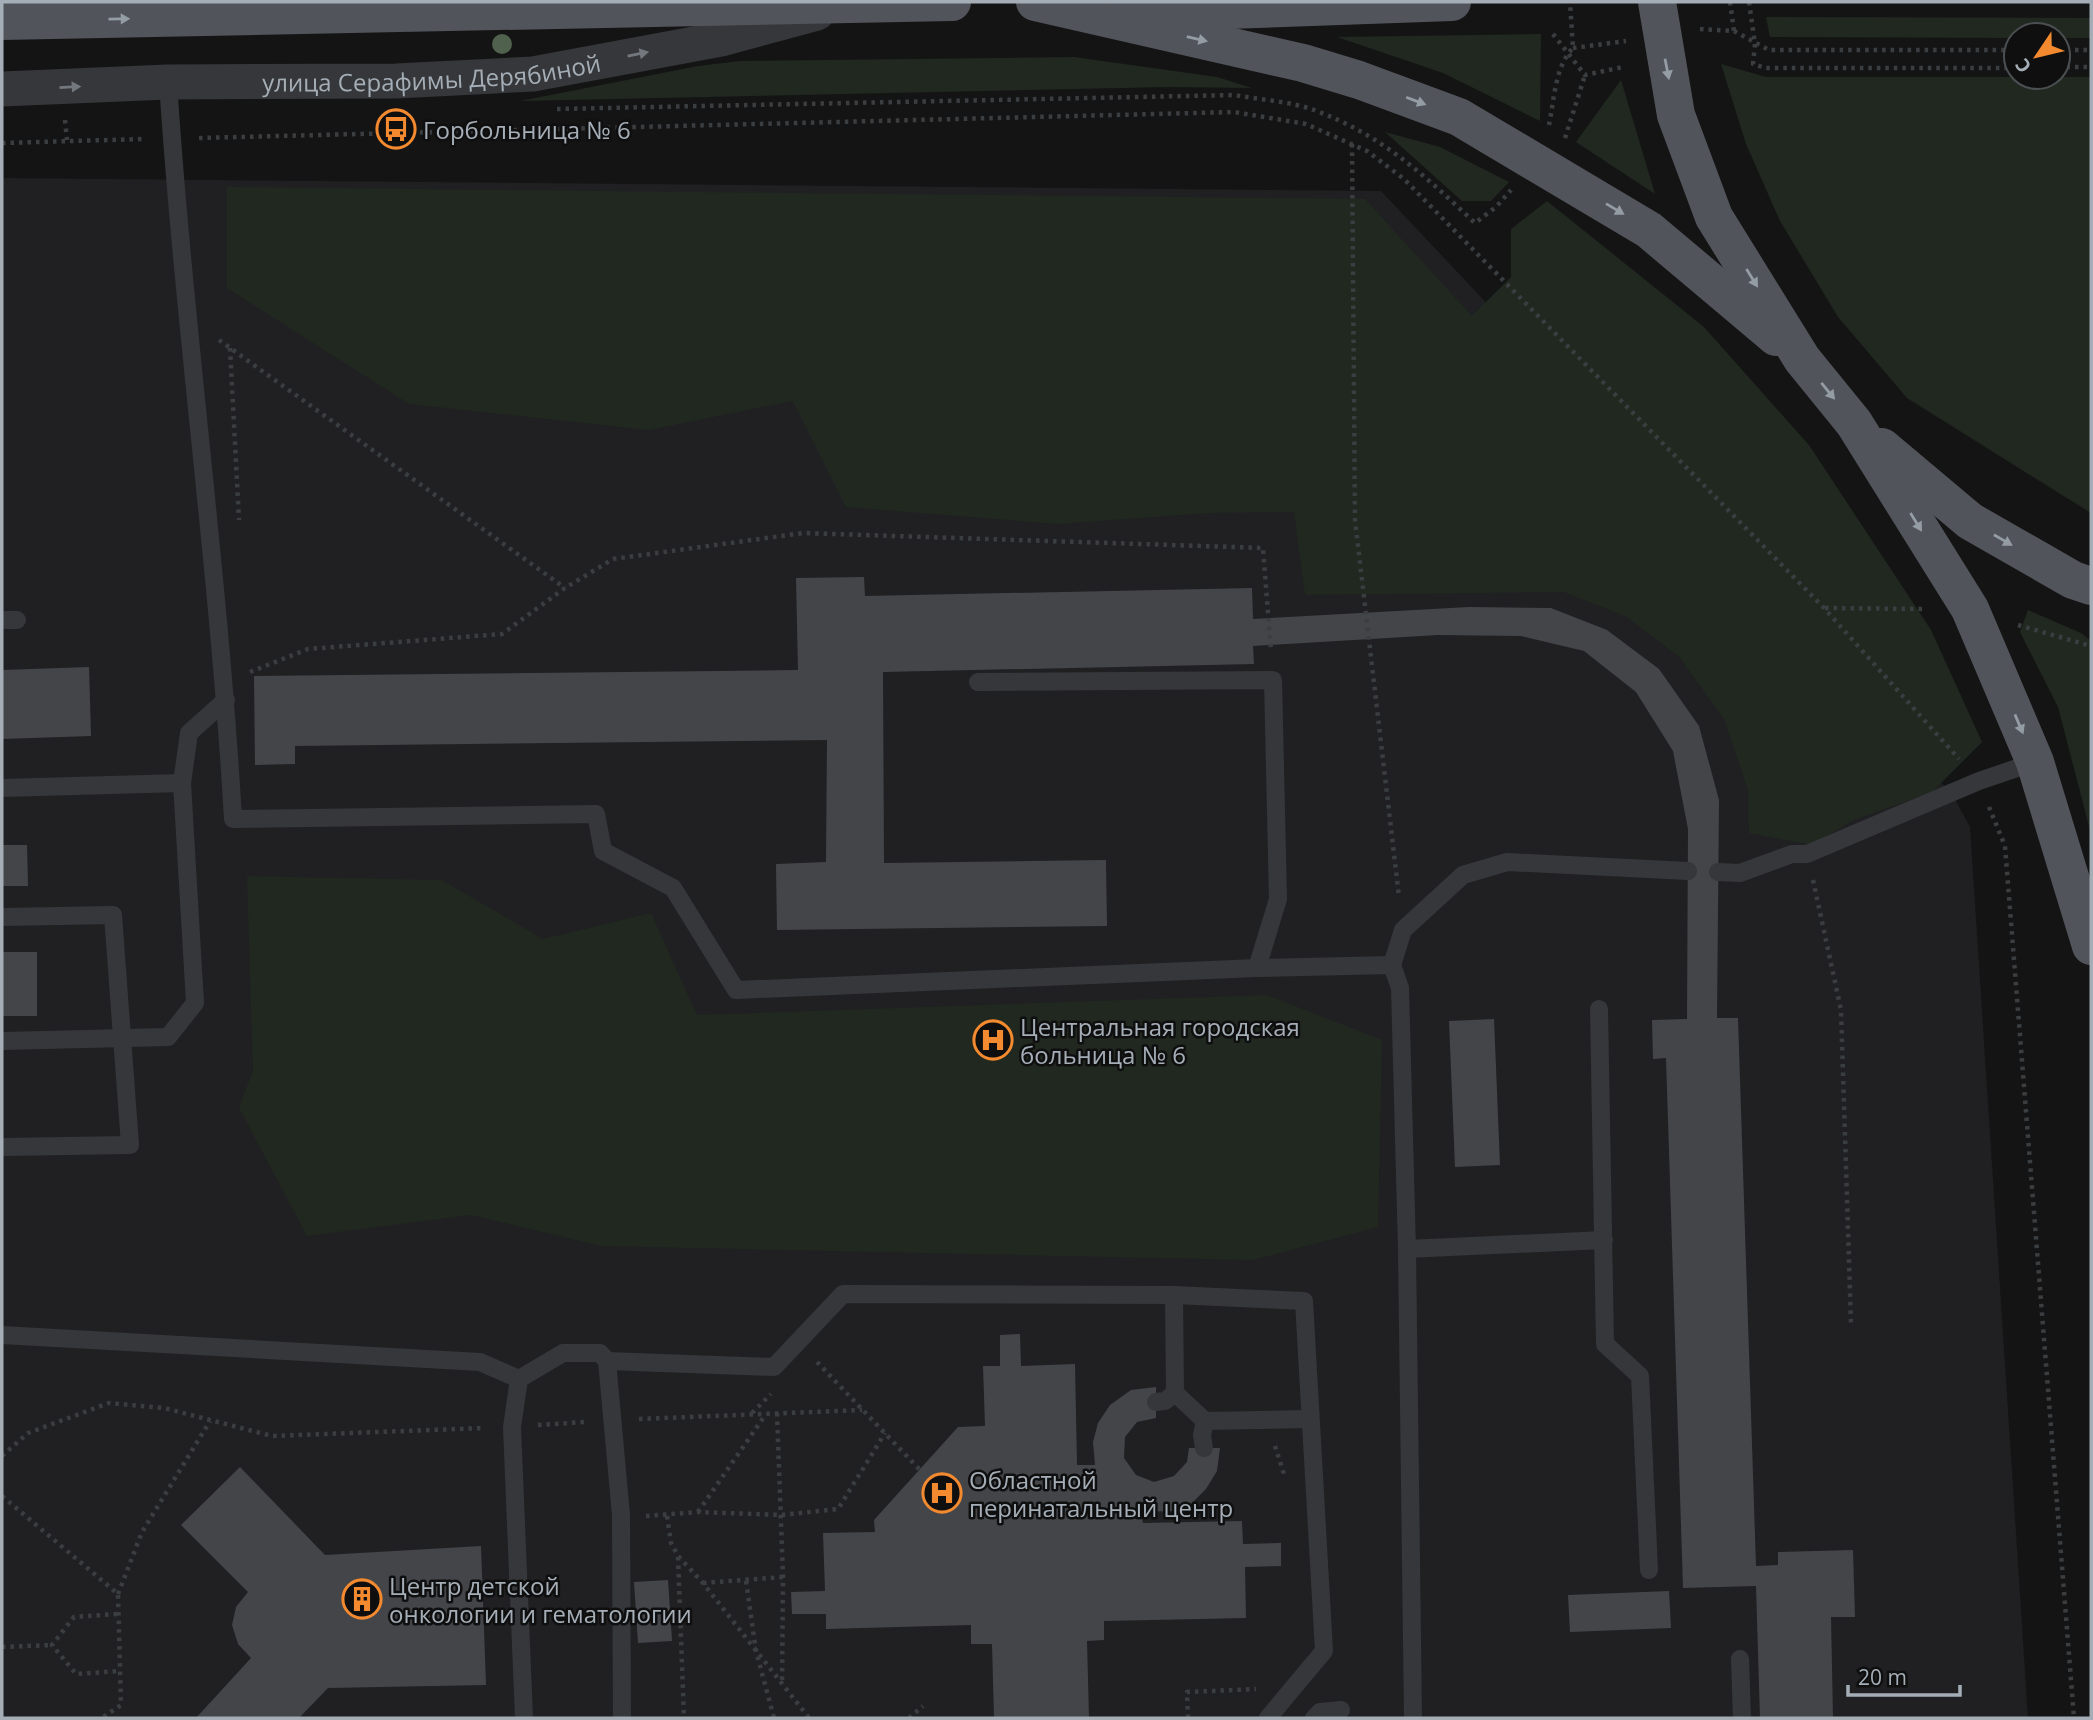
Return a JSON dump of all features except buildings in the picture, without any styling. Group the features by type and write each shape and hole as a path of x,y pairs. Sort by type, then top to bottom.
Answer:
{"main road":[{"name":"улица Серафимы Дерябиной","path":"2,21 952,2"},
{"path":"1035,2 1303,63 1359,80 1459,117 1649,230 1802,359"},
{"path":"1048,2 1228,10 1452,2"},
{"path":"1657,2 1676,115 1714,217 1802,359 1853,423 1970,609 2035,762 2091,946"},
{"path":"1853,423 1970,521 2073,580 2091,586"}],"street":[{"name":"улица Серафимы Дерябиной","path":"2,89 168,82 396,81 533,74 721,38 857,2"}],"lane":[{"path":"168,82 187,318 226,700 233,819 596,814 603,851 673,888 736,990 1257,968 1392,965"},
{"path":"978,682 1273,680 1279,899 1257,968"},
{"path":"2,1041 168,1037 195,1003 181,783 189,733 226,700"},
{"path":"1718,872 1740,873 1792,854 1807,854 1979,781 2035,762"},
{"path":"2,788 181,783"},
{"path":"1413,1718 1407,1249 1400,988 1392,965 1403,930 1463,874 1507,862 1688,870"},
{"path":"2,917 113,915 130,1145 2,1147"},
{"path":"1599,1009 1605,1344 1640,1376 1649,1570"},
{"path":"1407,1249 1604,1240"},
{"path":"607,1361 774,1367 843,1294 1174,1295 1304,1301 1324,1651 1268,1718"},
{"path":"1174,1295 1175,1393 1205,1420 1309,1419"},
{"path":"2,1335 480,1362 519,1378"},
{"path":"519,1378 563,1353 600,1353 607,1361 621,1515 622,1718"},
{"path":"519,1378 512,1427 524,1718"},
{"path":"1156,1402 1165,1401 1175,1393"},
{"path":"1204,1448 1202,1435 1205,1420"},
{"path":"1740,1660 1742,1718"},
{"path":"1314,1718 1320,1712 1341,1710"}],"path":[{"path":"1570,2 1573,48"},
{"path":"1730,2 1734,31 1769,50 2002,50"},
{"path":"1749,2 1755,44 1754,64 1765,68 2002,68"},
{"path":"1553,34 1585,75"},
{"path":"2072,50 2091,50"},
{"path":"1585,75 1623,67"},
{"path":"2072,67 2091,67"},
{"path":"1564,141 1585,75"},
{"path":"546,110 1235,95 1312,109 1375,138 1415,166 1475,223"},
{"path":"2,143 1234,112 1306,124 1367,151 1404,179 1824,608 1979,781 2005,846 2074,1718"},
{"path":"1352,144 1355,520 1403,930"},
{"path":"187,318 565,589"},
{"path":"230,348 240,524"},
{"path":"247,659 247,673 309,649 502,634 613,559 803,533 1263,548 1273,680"},
{"path":"1807,854 1841,1010 1851,1324"},
{"path":"809,1354 920,1470"},
{"path":"752,1413 771,1394"},
{"path":"2,1456 28,1433 109,1404 164,1408 272,1436 862,1410"},
{"path":"698,1512 767,1413"},
{"path":"777,1413 783,1577 782,1685"},
{"path":"102,1718 121,1704 118,1594 142,1532 210,1421"},
{"path":"621,1515 667,1516 698,1512 781,1515 838,1509 886,1433"},
{"path":"1275,1445 1285,1479"},
{"path":"2,1496 118,1594"},
{"path":"667,1516 671,1543 678,1556 809,1718"},
{"path":"678,1556 684,1718"},
{"path":"702,1583 783,1577"},
{"path":"746,1581 756,1651 775,1718"},
{"path":"2,1647 52,1645 74,1617 117,1614"},
{"path":"52,1645 76,1674 119,1671"},
{"path":"1188,1718 1186,1692 1260,1689"},
{"path":"909,1718 923,1706"}],"shaded area":[{"path":"1766,17 2091,18 2091,38 2072,38 2072,21 2002,21 2002,38 1770,37"},
{"path":"1541,34 1540,121 1443,73 1337,37"},
{"path":"1074,57 1217,77 1252,88 1168,87 520,101 698,66 740,61"},
{"path":"1721,64 1766,77 2002,77 2002,91 2072,91 2072,77 2091,77 2091,513 1907,398 1838,317 1780,221 1746,144"},
{"path":"1621,80 1655,194 1576,142"},
{"path":"1385,132 1440,147 1509,182 1491,201 1462,201"},
{"name":"Центральная городская больница № 6","path":"2,178 1381,191 1922,765 1951,792 1970,827 2028,1718 2,1718"},
{"path":"227,187 1365,199 1472,316 1511,277 1511,229 1547,201 1704,327 1809,445 1931,630 1982,742 1932,792 1854,820 1811,845 1749,833 1748,790 1724,719 1680,658 1627,617 1564,592 1305,595 1294,512 1208,513 1058,524 846,507 793,401 649,430 409,404 227,288"},
{"path":"2028,610 2081,633 2091,641 2091,834 2058,707 2020,632"},
{"path":"247,876 442,880 543,939 651,913 697,1015 1267,995 1382,1040 1378,1227 1253,1260 601,1246 471,1215 307,1236 239,1108 253,1070"}],"place":[{"name":"Горбольница № 6","path":"396,129"},
{"name":"Центральная городская больница № 6","path":"993,1040"},
{"name":"Областной перинатальный центр","path":"942,1493"},
{"name":"Центр детской онкологии и гематологии","path":"362,1599"}]}
